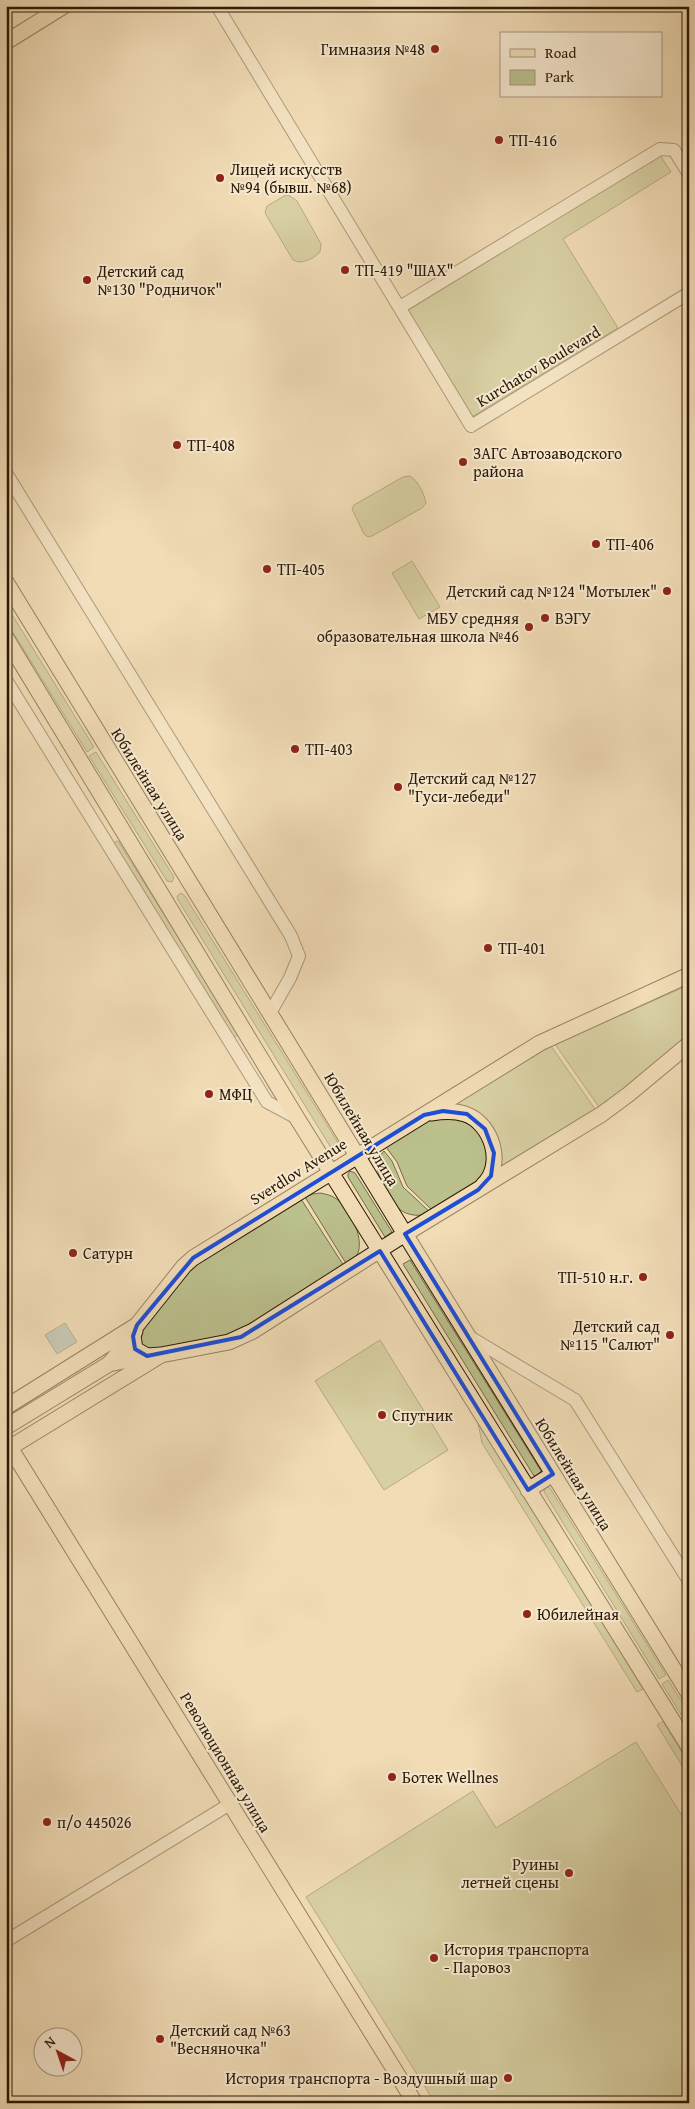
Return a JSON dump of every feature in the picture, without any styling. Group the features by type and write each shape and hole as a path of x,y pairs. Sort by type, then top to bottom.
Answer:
{"main road":[{"path":"6,42 64,6"},
{"name":"Юбилейная улица","path":"6,582 689,1694"},
{"path":"6,638 330,1172 689,1747"},
{"name":"Sverdlov Avenue","path":"6,1427 109,1364 184,1266 193,1258 540,1043 689,975"},
{"name":"Sverdlov Avenue","path":"109,1364 229,1342 241,1337 602,1114 689,1044"},
{"path":"424,1114 455,1111 467,1114 479,1121 485,1129 494,1153 494,1165 491,1176 478,1190"},
{"path":"135,1330 135,1349 154,1356"},
{"name":"Sverdlov Avenue","path":"6,1406 135,1330"},
{"name":"Sverdlov Avenue","path":"8,1446 154,1356"},
{"name":"Революционная улица","path":"8,1446 415,2103"},
{"path":"528,1490 553,1474"}],"street":[{"name":"Kurchatov Boulevard","path":"216,6 471,426 689,293"},
{"path":"400,308 660,149 674,150 689,174"},
{"path":"6,474 291,936 299,956 290,978 270,1013"},
{"path":"6,680 266,1102 297,1118"},
{"path":"468,1336 575,1400 689,1582"},
{"path":"6,1941 230,1804"}],"highlighted area":[{"path":"443,1111 467,1114 485,1129 494,1153 491,1176 478,1190 405,1234 553,1474 528,1490 380,1251 241,1337 147,1356 135,1349 133,1336 137,1325 193,1258 424,1115"}],"green space":[{"path":"660,155 671,172 563,239 618,328 472,417 407,311"},
{"path":"286,195 297,201 321,244 320,252 314,257 300,262 293,260 265,213 267,206"},
{"path":"410,476 416,481 426,503 422,508 368,537 364,534 352,509 354,505 403,477"},
{"path":"412,561 440,607 419,619 392,573"},
{"path":"6,605 94,747 87,752 6,621"},
{"path":"96,752 174,877 172,882 167,881 89,756"},
{"path":"118,841 239,1034 233,1038 113,843"},
{"path":"181,893 185,896 340,1146 333,1151 178,900 177,896"},
{"path":"689,985 689,1038 601,1110 555,1044"},
{"path":"551,1046 597,1112 496,1176 499,1158 455,1105"},
{"path":"440,1116 467,1121 479,1131 489,1157 481,1183 432,1210 407,1186 397,1162 386,1147"},
{"path":"384,1151 392,1161 403,1187 431,1213 414,1215 399,1209 378,1174 379,1159"},
{"path":"350,1171 355,1173 392,1232 385,1237 348,1177"},
{"path":"320,1193 332,1196 340,1202 354,1222 359,1239 358,1253 347,1265 305,1197"},
{"path":"301,1199 344,1266 236,1333 144,1352 136,1337 192,1266"},
{"path":"410,1260 541,1471 537,1476 534,1476 403,1264"},
{"name":"Спутник","path":"380,1340 448,1450 384,1490 315,1381"},
{"path":"477,1418 643,1689 637,1692 482,1443"},
{"path":"545,1487 550,1488 666,1675 659,1679 544,1492"},
{"path":"668,1680 689,1713 689,1727 662,1684"},
{"path":"663,1721 689,1764 689,1777 657,1725"},
{"path":"636,1742 689,1827 689,2103 435,2103 306,1897 473,1791 496,1828"}],"water":[{"path":"65,1323 77,1342 57,1354 45,1335"}],"place":[{"name":"Гимназия №48","path":"435,49"},
{"name":"ТП-416","path":"499,140"},
{"name":"Лицей искусств №94 (бывш. №68)","path":"220,178"},
{"name":"ТП-419 \"ШАХ\"","path":"345,270"},
{"name":"Детский сад №130 \"Родничок\"","path":"87,280"},
{"name":"ТП-408","path":"177,445"},
{"name":"ЗАГС Автозаводского района","path":"463,462"},
{"name":"ТП-406","path":"596,544"},
{"name":"ТП-405","path":"267,569"},
{"name":"Детский сад №124 \"Мотылек\"","path":"667,591"},
{"name":"ВЭГУ","path":"545,618"},
{"name":"МБУ средняя образовательная школа №46","path":"529,627"},
{"name":"ТП-403","path":"295,749"},
{"name":"Детский сад №127 \"Гуси-лебеди\"","path":"398,787"},
{"name":"ТП-401","path":"488,948"},
{"name":"МФЦ","path":"209,1094"},
{"name":"Сатурн","path":"73,1253"},
{"name":"ТП-510 н.г.","path":"643,1277"},
{"name":"Детский сад №115 \"Салют\"","path":"670,1335"},
{"name":"Спутник","path":"382,1415"},
{"name":"Юбилейная","path":"527,1614"},
{"name":"Ботек Wellnes","path":"392,1777"},
{"name":"п/о 445026","path":"47,1822"},
{"name":"Руины летней сцены","path":"569,1873"},
{"name":"История транспорта - Паровоз","path":"434,1958"},
{"name":"Детский сад №63 \"Весняночка\"","path":"160,2039"},
{"name":"История транспорта - Воздушный шар","path":"508,2078"}]}
